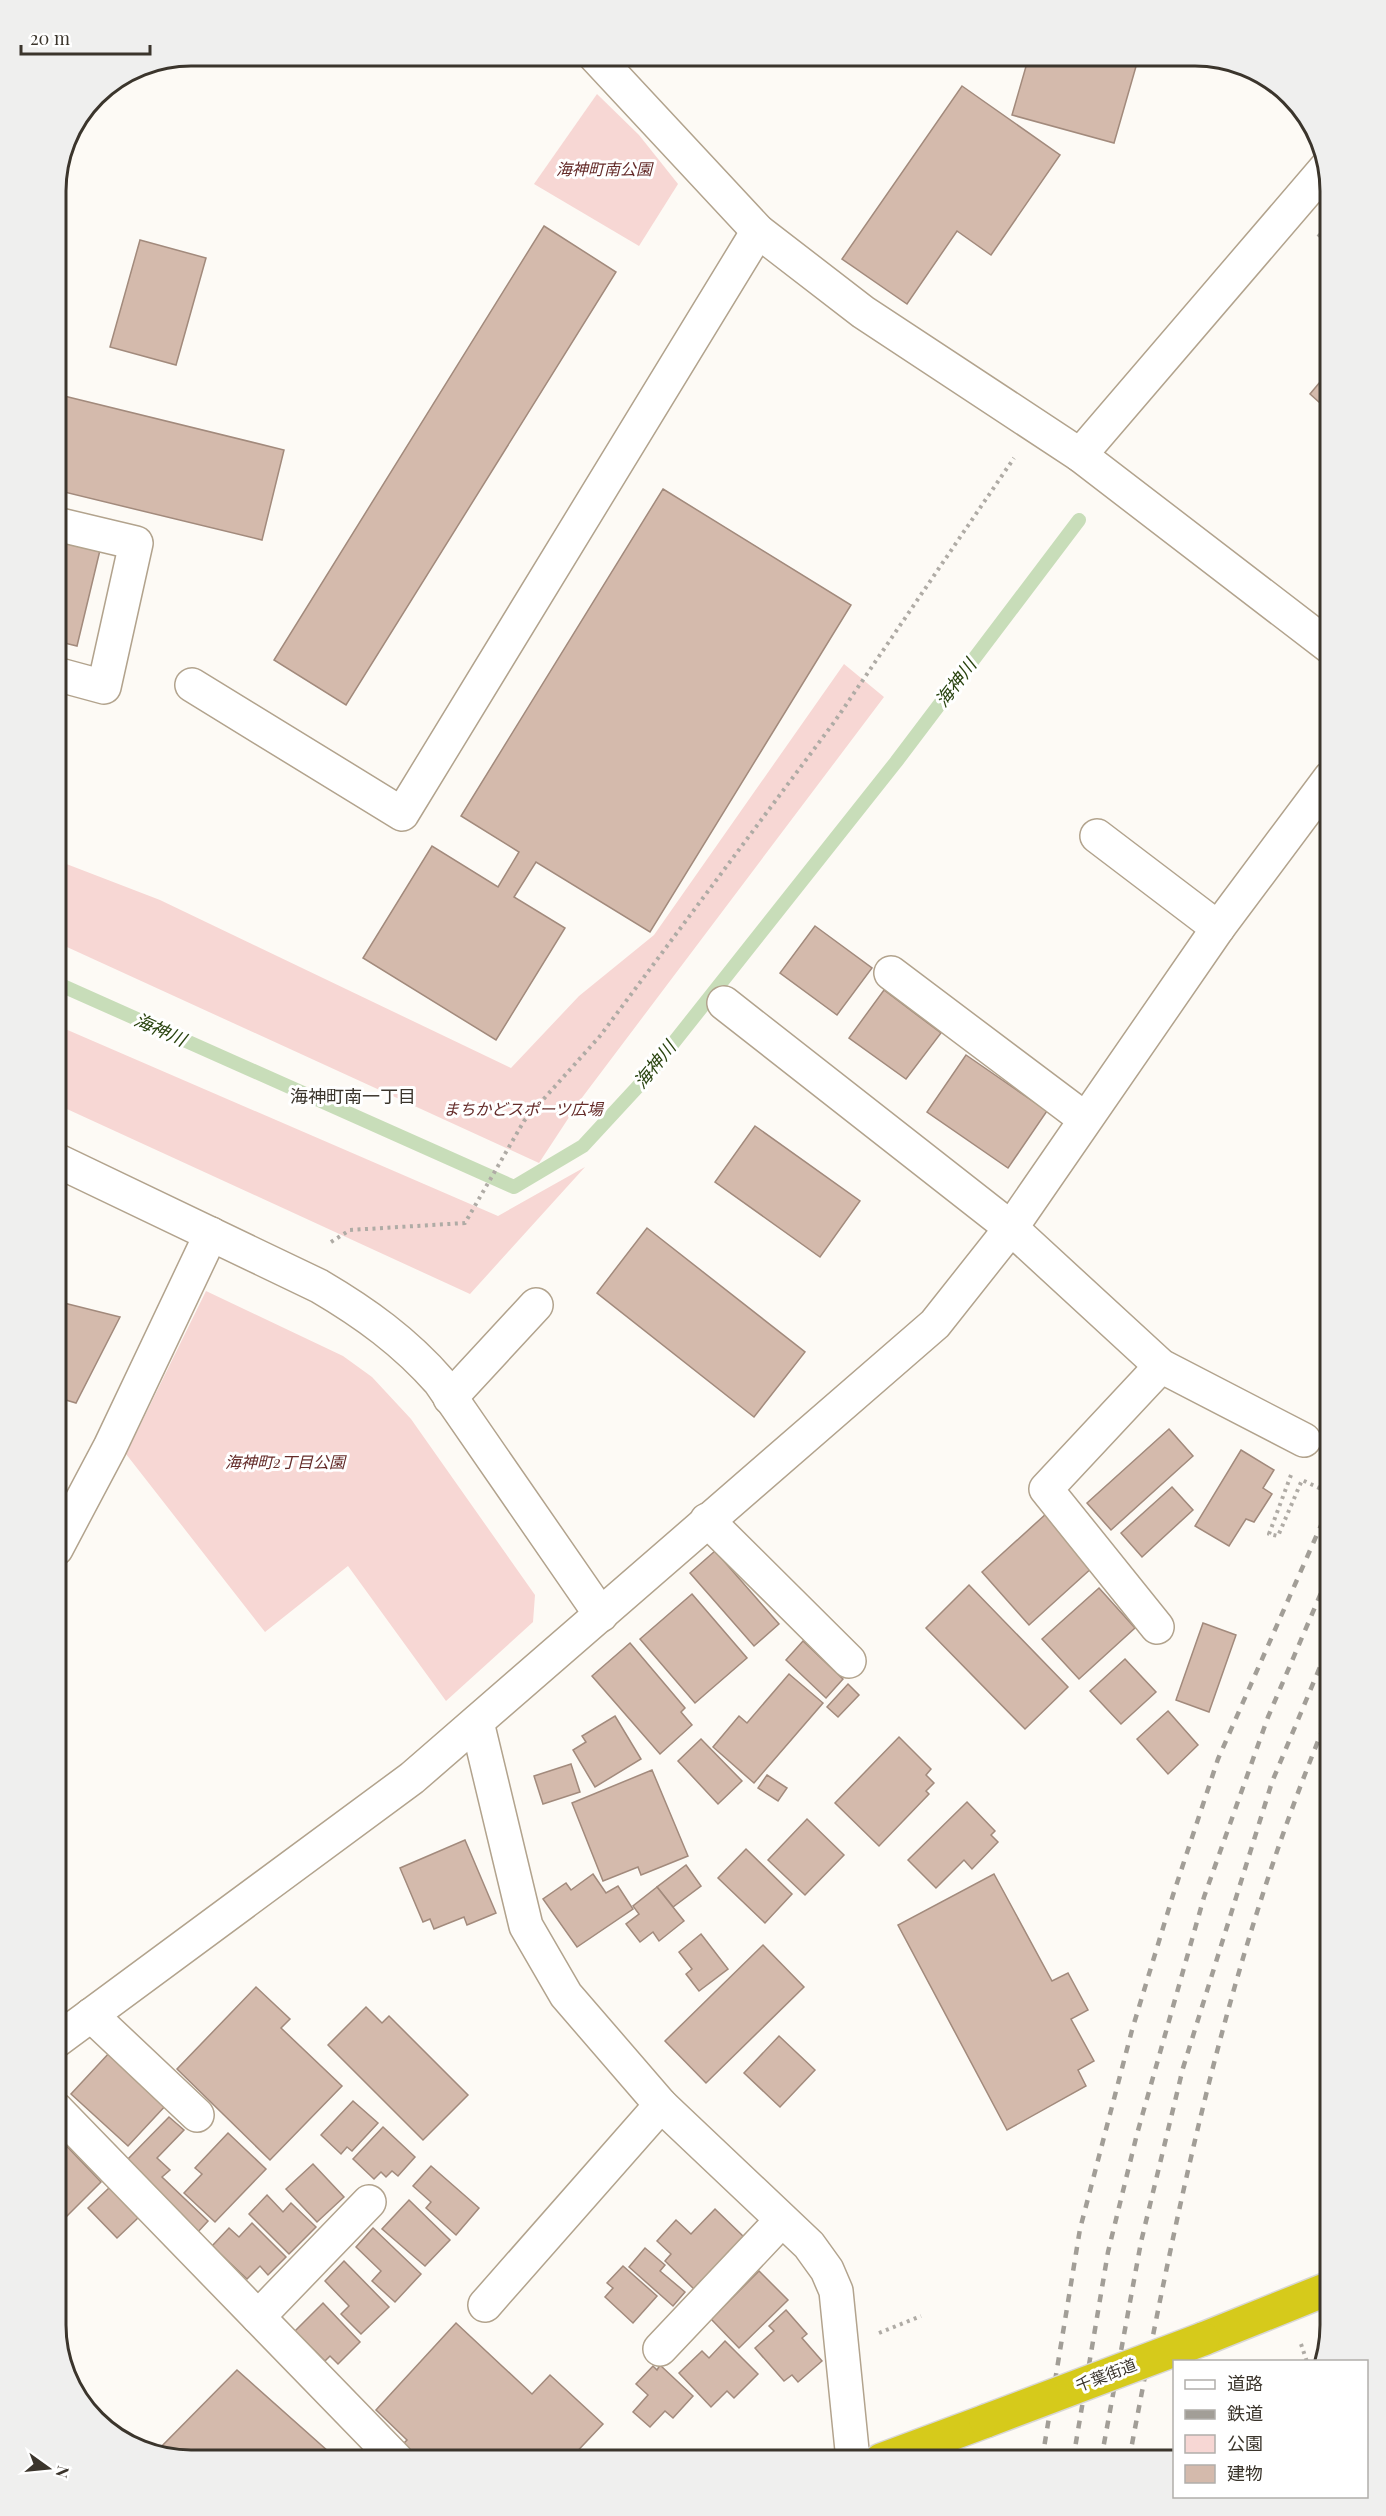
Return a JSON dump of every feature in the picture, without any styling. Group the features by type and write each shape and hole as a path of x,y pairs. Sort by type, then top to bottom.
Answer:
{"highway":[{"name":"千葉街道","path":"908,2450 1203,2339 1320,2292"}],"street":[{"path":"604,66 758,231 863,312 1080,455 1320,639"},
{"path":"1080,455 1319,176"},
{"path":"192,685 402,814 758,231"},
{"path":"66,526 136,543 104,687 66,677"},
{"path":"66,2034 412,1778 935,1324 1011,1228 1218,928 1320,791"},
{"path":"1097,836 1218,928"},
{"path":"891,973 1085,1119"},
{"path":"724,1003 1011,1228 1161,1366 1304,1440"},
{"path":"66,1165 319,1286 354,1307 414,1353 450,1398 601,1615"},
{"path":"66,1530 110,1448 211,1234"},
{"path":"450,1398 536,1305"},
{"path":"1157,1627 1046,1489 1161,1366"},
{"path":"707,1520 849,1660"},
{"path":"477,1722 526,1926 566,1995 661,2105 809,2245 827,2270 836,2291 852,2450"},
{"path":"92,2015 197,2115"},
{"path":"485,2305 661,2105"},
{"path":"66,2119 387,2450"},
{"path":"258,2317 369,2202"},
{"path":"660,2349 783,2220"}],"path":[{"path":"331,1242 350,1230 465,1223 524,1121 600,1036 835,721 1036,426"},
{"path":"1291,1475 1269,1534 1278,1536 1302,1480 1320,1488"},
{"path":"876,2334 921,2316"},
{"path":"1301,2344 1307,2360"}],"green space":[{"name":"海神町南公園","path":"597,94 639,135 678,184 639,246 534,184"},
{"name":"まちかどスポーツ広場","path":"844,664 884,697 581,1099 539,1163 66,947 66,864 160,900 511,1068 579,996 654,935"},
{"path":"66,1029 498,1216 585,1167 470,1294 66,1109"},
{"name":"海神町2丁目公園","path":"206,1291 343,1356 372,1377 411,1419 535,1595 533,1622 446,1701 348,1566 265,1632 126,1454"}],"building":[{"path":"1026,66 1136,66 1114,143 1012,115"},
{"path":"962,86 1060,155 991,255 957,231 907,304 842,259"},
{"path":"544,226 616,272 346,705 274,660"},
{"path":"140,240 206,258 176,365 110,347"},
{"path":"1320,382 1320,403 1310,394"},
{"path":"66,396 284,450 262,540 66,492"},
{"path":"663,489 851,605 650,932 536,862 514,897 565,928 496,1040 363,958 432,846 498,887 519,852 461,816"},
{"path":"66,537 101,546 77,646 66,643"},
{"path":"815,926 872,968 837,1015 780,973"},
{"path":"884,990 941,1033 906,1079 849,1038"},
{"path":"966,1055 1047,1111 1008,1168 927,1112"},
{"path":"755,1126 860,1201 820,1257 715,1182"},
{"path":"647,1228 805,1352 754,1417 597,1293"},
{"path":"66,1304 120,1317 76,1403 66,1400"},
{"path":"1169,1429 1193,1456 1111,1530 1087,1503"},
{"path":"1241,1450 1274,1470 1263,1488 1272,1494 1254,1522 1246,1519 1229,1546 1195,1526"},
{"path":"1172,1487 1193,1510 1142,1557 1121,1533"},
{"path":"1047,1513 1094,1566 1029,1625 982,1572"},
{"path":"715,1551 779,1624 754,1646 690,1573"},
{"path":"969,1585 1068,1687 1025,1729 926,1628"},
{"path":"1099,1588 1135,1628 1079,1679 1042,1639"},
{"path":"692,1594 747,1658 695,1703 640,1639"},
{"path":"1203,1623 1236,1635 1209,1712 1176,1700"},
{"path":"803,1641 843,1679 826,1698 786,1660"},
{"path":"630,1643 685,1708 681,1712 692,1725 660,1754 592,1676"},
{"path":"1125,1659 1156,1692 1121,1724 1090,1691"},
{"path":"789,1674 823,1703 754,1783 713,1747 739,1716 747,1723"},
{"path":"848,1684 859,1695 838,1717 827,1707"},
{"path":"1168,1711 1198,1745 1168,1774 1137,1739"},
{"path":"615,1716 641,1759 595,1787 573,1750 586,1742 582,1736"},
{"path":"899,1737 931,1769 926,1775 934,1783 926,1791 929,1794 879,1846 835,1803"},
{"path":"701,1739 742,1781 718,1804 678,1761"},
{"path":"571,1764 580,1792 543,1804 534,1776"},
{"path":"652,1770 688,1856 641,1875 638,1867 603,1881 572,1803"},
{"path":"767,1775 787,1788 778,1801 758,1788"},
{"path":"967,1802 995,1831 991,1835 998,1842 972,1869 964,1860 936,1888 908,1860"},
{"path":"807,1819 844,1855 805,1895 768,1860"},
{"path":"465,1840 496,1913 467,1925 464,1917 434,1929 430,1919 423,1922 400,1868"},
{"path":"746,1849 792,1894 765,1923 718,1878"},
{"path":"686,1865 701,1886 673,1907 657,1887"},
{"path":"593,1874 606,1893 618,1886 633,1909 577,1947 543,1899 566,1883 571,1890"},
{"path":"994,1874 1052,1981 1068,1973 1088,2010 1071,2019 1094,2061 1078,2070 1086,2086 1007,2130 898,1925"},
{"path":"657,1887 684,1921 659,1941 653,1932 640,1942 626,1924 639,1914 633,1906"},
{"path":"701,1934 728,1969 699,1991 686,1974 692,1969 679,1952"},
{"path":"763,1945 804,1987 706,2083 665,2041"},
{"path":"256,1987 290,2019 281,2028 342,2086 270,2160 177,2069"},
{"path":"366,2007 382,2023 389,2016 468,2095 423,2140 328,2045"},
{"path":"779,2036 815,2070 780,2107 744,2073"},
{"path":"110,2052 167,2104 128,2146 71,2094"},
{"path":"353,2101 378,2123 352,2151 347,2147 341,2154 321,2135"},
{"path":"169,2117 184,2130 157,2158 170,2170 162,2177 208,2221 197,2233 125,2162"},
{"path":"383,2127 415,2157 398,2176 392,2171 386,2177 381,2172 374,2179 353,2159"},
{"path":"228,2133 266,2169 215,2222 184,2193 202,2174 195,2168"},
{"path":"66,2145 101,2182 66,2217"},
{"path":"313,2164 344,2197 317,2222 286,2189"},
{"path":"431,2166 479,2208 456,2235 426,2208 431,2202 413,2186"},
{"path":"110,2187 139,2217 117,2238 88,2208"},
{"path":"267,2195 283,2212 291,2203 316,2227 289,2254 249,2214"},
{"path":"409,2200 450,2240 425,2266 382,2229"},
{"path":"715,2209 744,2237 695,2290 665,2261 671,2254 657,2241 676,2220 691,2234"},
{"path":"252,2223 286,2257 268,2275 260,2266 247,2279 212,2246 229,2228 239,2237"},
{"path":"373,2228 421,2274 395,2302 372,2281 381,2271 356,2247"},
{"path":"645,2248 665,2265 660,2271 685,2292 673,2306 629,2267"},
{"path":"344,2261 389,2307 361,2334 341,2314 349,2306 325,2281"},
{"path":"623,2266 657,2296 633,2323 605,2297 613,2288 607,2283"},
{"path":"759,2271 788,2300 739,2348 711,2319"},
{"path":"323,2303 360,2342 338,2364 330,2356 325,2361 295,2331"},
{"path":"786,2310 807,2334 802,2338 822,2361 798,2382 792,2375 784,2381 755,2348 774,2331 769,2326"},
{"path":"456,2323 532,2394 550,2375 603,2424 578,2450 409,2450 403,2444 407,2440 376,2410"},
{"path":"725,2341 758,2374 734,2398 727,2391 711,2407 679,2373 702,2351 709,2358"},
{"path":"660,2365 693,2396 673,2418 665,2411 650,2427 633,2412 648,2395 636,2384 653,2366 657,2370"},
{"path":"237,2370 327,2450 183,2450 162,2446"}],"waterway":[{"name":"海神川","path":"66,987 514,1187 583,1146 644,1080 896,762 1079,520"}],"railway":[{"path":"1044,2450 1080,2229 1132,2030 1218,1759 1320,1528"},
{"path":"1075,2450 1108,2252 1137,2134 1204,1897 1268,1717 1320,1595"},
{"path":"1103,2450 1141,2242 1183,2068 1272,1782 1320,1667"},
{"path":"1131,2450 1166,2269 1210,2080 1263,1894 1294,1803 1320,1737"}],"district":[{"name":"海神町南一丁目","path":"353,1097"}]}
